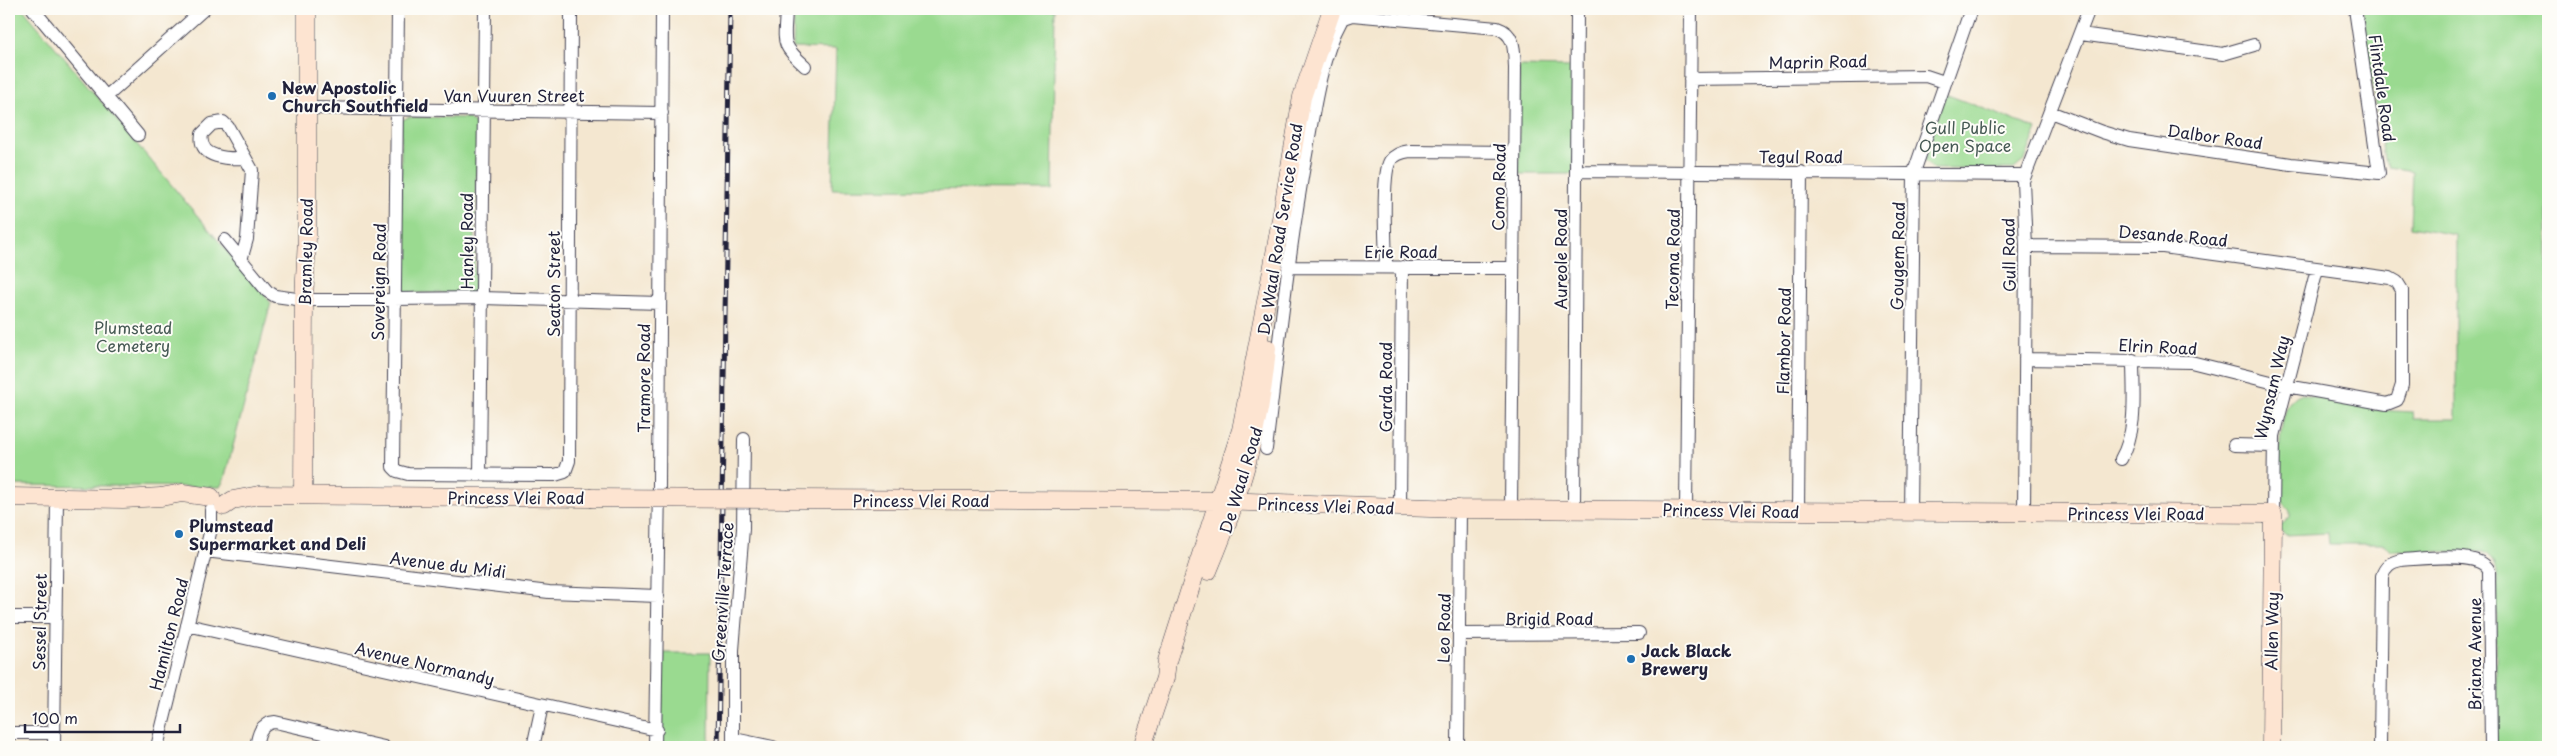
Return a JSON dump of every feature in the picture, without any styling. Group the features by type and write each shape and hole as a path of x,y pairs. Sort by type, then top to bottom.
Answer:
{"street":[{"path":"33,9 138,135"},
{"path":"106,97 204,9"},
{"name":"Bramley Road","path":"302,494 304,300 307,238 307,9"},
{"name":"Sovereign Road","path":"398,9 393,466 397,471 408,474 480,474"},
{"name":"Hanley Road","path":"480,474 485,9"},
{"name":"Seaton Street","path":"480,474 555,475 565,472 568,467 572,9"},
{"name":"Tramore Road","path":"655,747 657,730 662,9"},
{"path":"786,9 786,46 790,54 806,66"},
{"name":"Aureole Road","path":"1574,509 1577,9"},
{"name":"Tecoma Road","path":"1686,510 1691,9"},
{"name":"Gougem Road","path":"1910,513 1914,172 1971,9"},
{"name":"Gull Road","path":"2024,512 2026,246 2024,175 2090,9"},
{"name":"Flintdale Road","path":"2355,9 2379,173"},
{"name":"Como Road","path":"1337,13 1483,27 1504,31 1510,35 1514,48 1511,509"},
{"name":"De Waal Road","path":"1142,747 1164,678 1178,650 1228,501 1241,430 1280,269 1302,97 1337,13"},
{"path":"2080,34 2224,54 2254,45"},
{"name":"Maprin Road","path":"1690,78 1926,76 1944,82"},
{"name":"Van Vuuren Street","path":"307,108 662,113"},
{"name":"Dalbor Road","path":"2050,112 2129,140 2291,164 2379,173"},
{"path":"1386,267 1386,172 1394,157 1402,152 1410,151 1514,152"},
{"path":"241,260 247,239 252,170 246,158"},
{"name":"Tegul Road","path":"1577,171 1914,172 2024,175"},
{"name":"Flambor Road","path":"1798,511 1801,172"},
{"path":"225,240 269,293 304,300 482,298 660,303"},
{"name":"Desande Road","path":"2026,246 2164,247 2390,278 2397,282 2402,290 2402,385 2398,400 2387,404 2287,386"},
{"name":"Erie Road","path":"1280,269 1386,267 1513,268"},
{"name":"Garda Road","path":"1400,508 1402,268"},
{"name":"De Waal Road Service Road","path":"1266,449 1280,269"},
{"name":"Wynsam Way","path":"2273,514 2273,446 2317,269"},
{"name":"Elrin Road","path":"2025,359 2191,362 2287,386"},
{"path":"2121,459 2131,438 2133,360"},
{"name":"Greenville Terrace","path":"733,743 733,650 743,529 744,439"},
{"path":"2234,445 2273,446"},
{"name":"Princess Vlei Road","path":"9,497 160,497 182,493 216,505 259,495 302,494 1228,501 1460,509 2273,514"},
{"name":"Sessel Street","path":"54,747 57,498"},
{"name":"Hamilton Road","path":"157,747 216,505"},
{"name":"Leo Road","path":"1458,747 1460,509"},
{"name":"Allen Way","path":"2271,747 2273,514"},
{"name":"Avenue du Midi","path":"205,551 549,592 658,596"},
{"name":"Briana Avenue","path":"2380,747 2382,576 2384,570 2393,562 2401,560 2472,558 2483,563 2489,571 2491,747"},
{"path":"9,617 56,617"},
{"name":"Avenue Normandy","path":"187,626 657,730"},
{"name":"Brigid Road","path":"1460,634 1639,633"},
{"path":"533,747 542,706"},
{"path":"256,747 261,729 275,722 384,747"},
{"path":"9,733 54,734"},
{"path":"733,743 773,747"}],"green space":[{"name":"Plumstead Cemetery","path":"9,9 23,9 271,303 224,480 220,487 9,485"},
{"path":"794,9 1055,9 1052,190 832,189 836,49 793,48"},
{"path":"2362,9 2548,9 2548,747 2495,747 2497,573 2495,563 2490,556 2484,552 2391,551 2385,544 2329,544 2328,533 2286,535 2278,528 2290,517 2290,510 2279,498 2279,457 2283,423 2287,408 2293,398 2301,394 2378,410 2412,412 2413,419 2456,419 2456,235 2411,227 2413,171 2388,167 2384,159"},
{"path":"1519,66 1573,67 1573,174 1519,174"},
{"name":"Gull Public Open Space","path":"1945,94 2037,129 2025,160 2014,169 1933,169 1924,160"},
{"path":"408,117 468,118 477,126 474,293 401,293 401,121"},
{"path":"664,653 710,653 709,747 660,747"}],"railway":[{"path":"718,747 730,9"}],"place":[{"name":"New Apostolic Church Southfield","path":"272,96"},
{"name":"Plumstead Supermarket and Deli","path":"179,534"},
{"name":"Jack Black Brewery","path":"1631,659"}]}
